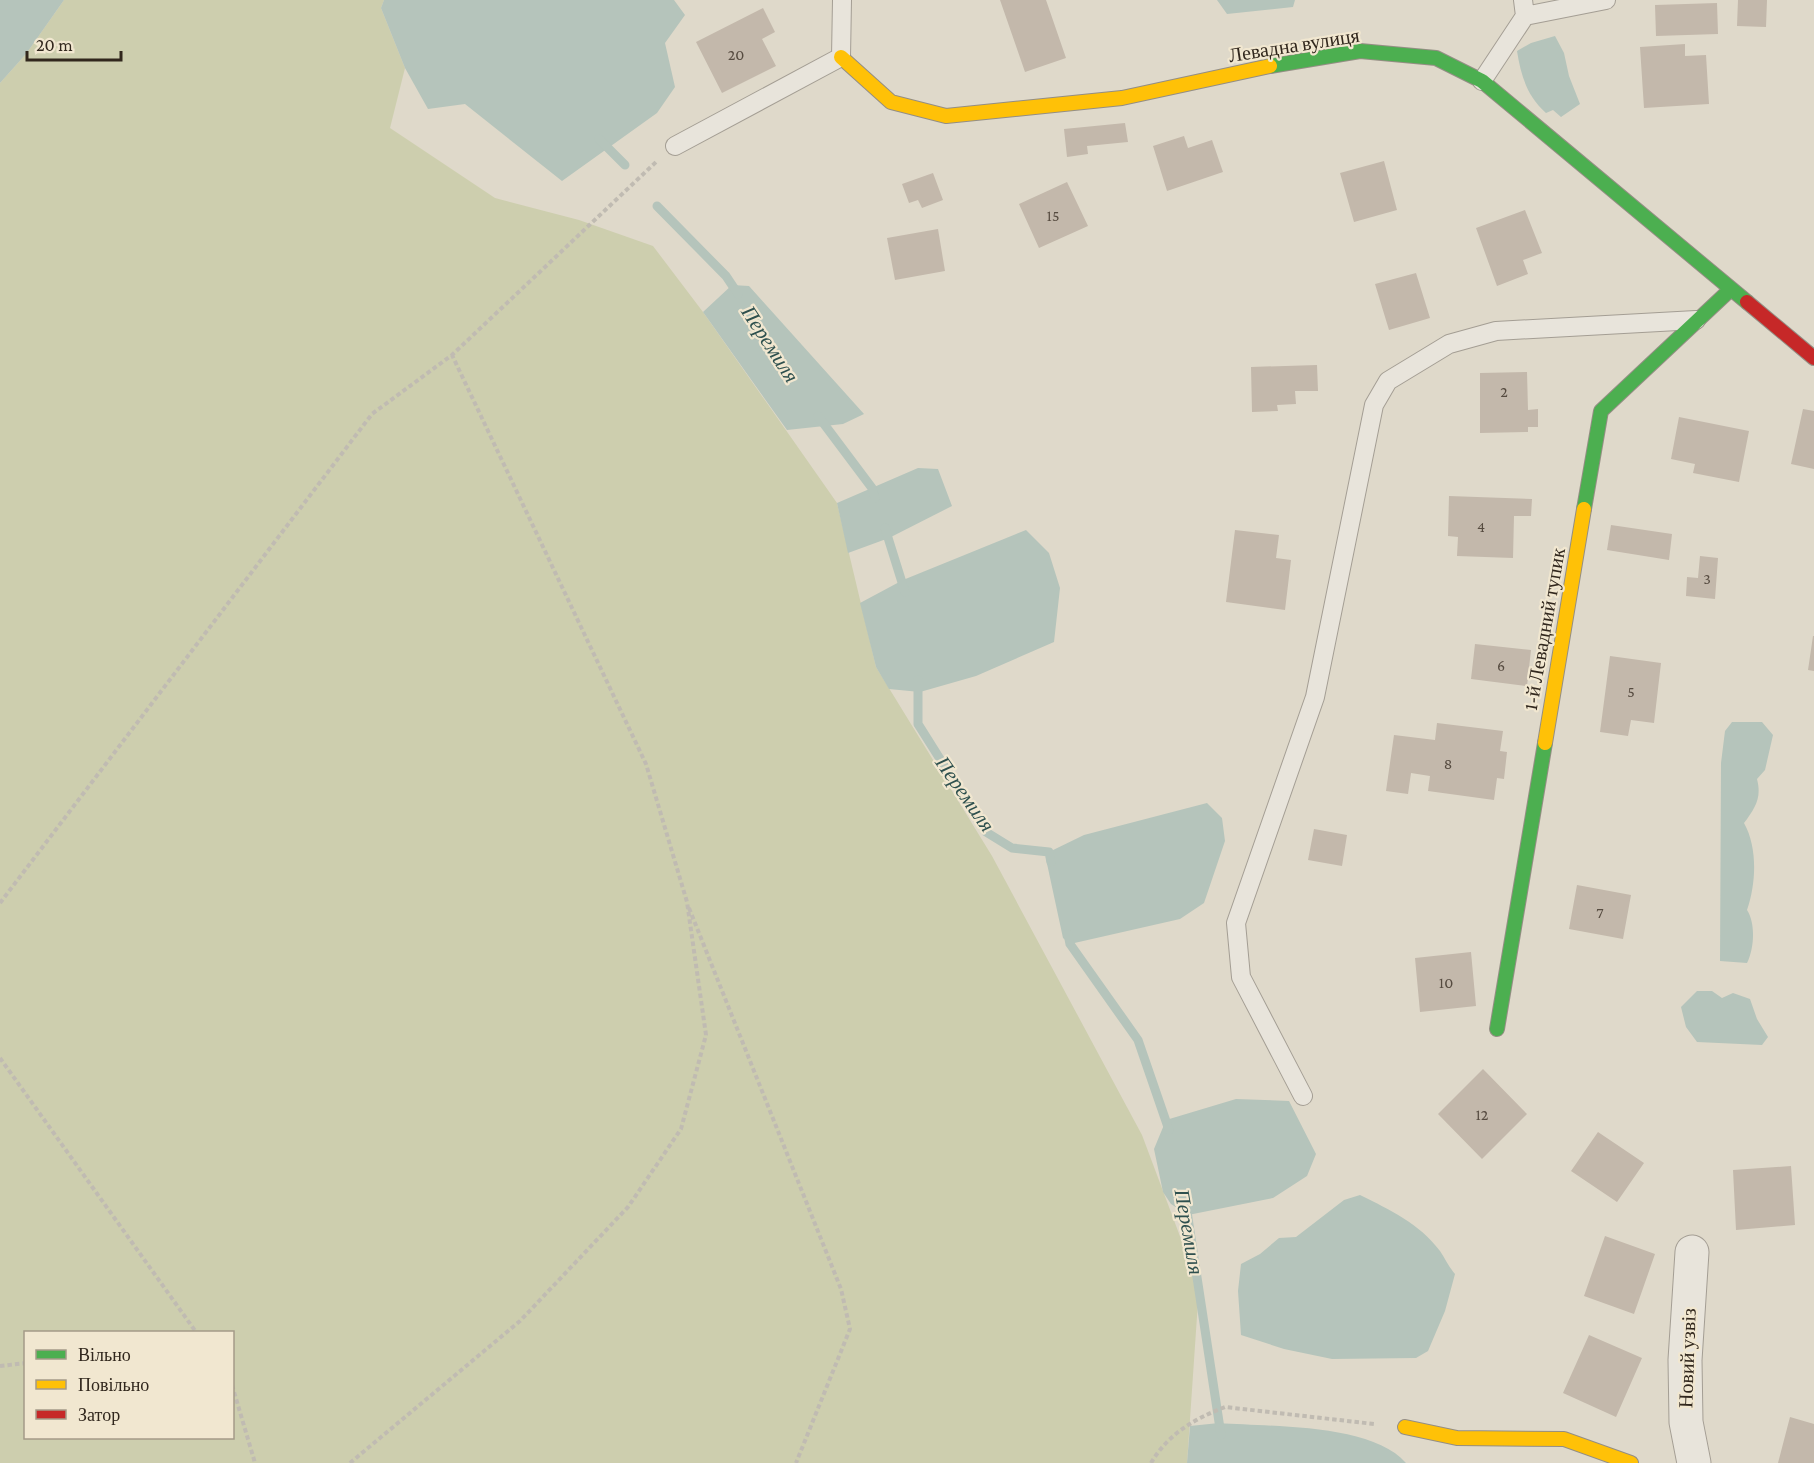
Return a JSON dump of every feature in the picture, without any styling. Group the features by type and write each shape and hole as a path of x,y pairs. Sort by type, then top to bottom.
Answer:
{"street":[{"name":"Левадна вулиця","path":"841,57 891,102 946,116 1122,98 1264,67 1359,51 1436,58 1482,81 1814,358"},
{"name":"1-й Левадний тупик","path":"1497,1029 1601,411 1731,289"},
{"name":"Новий узвіз","path":"1692,1252 1685,1360 1686,1422 1694,1463"},
{"path":"1405,1427 1456,1438 1564,1439 1631,1463"}],"lane":[{"path":"675,146 841,57 842,0"},
{"path":"1482,81 1524,8 1606,0"},
{"path":"1303,1095 1241,976 1236,923 1315,697 1374,405 1388,381 1449,344 1496,330 1698,320"}],"path":[{"path":"0,903 372,414 452,355 639,175 675,146"},
{"path":"452,355 646,764 687,902 841,1289 850,1329 796,1463"},
{"path":"350,1463 520,1321 627,1207 681,1129 706,1035 687,902"},
{"path":"0,1058 195,1331"},
{"path":"0,1366 24,1363"},
{"path":"234,1391 255,1463"},
{"path":"1151,1463 1162,1443 1202,1416 1225,1407 1405,1427"}],"green space":[{"path":"64,0 384,0 381,8 405,68 390,128 495,198 579,220 653,246 703,312 837,503 876,667 992,856 1142,1135 1199,1287 1187,1463 0,1463 0,83 26,54"}],"water":[{"path":"0,0 64,0 26,54 0,83"},
{"path":"384,0 674,0 685,15 665,43 675,87 657,113 562,181 465,104 428,109 405,68 381,8"},
{"path":"1217,0 1295,0 1293,7 1227,14"},
{"path":"1555,36 1564,53 1569,76 1580,104 1561,117 1553,110 1546,113 1534,100 1523,77 1517,51 1531,43"},
{"path":"732,285 749,286 864,414 843,424 787,430 703,312"},
{"path":"918,468 938,469 952,506 889,538 848,553 837,503"},
{"path":"1026,530 1049,553 1060,588 1054,642 976,676 920,692 889,689 876,667 860,603 903,580"},
{"path":"1732,722 1762,722 1773,735 1765,770 1757,779 1759,792 1756,802 1744,823 1752,843 1754,866 1754,878 1747,910 1752,922 1753,936 1747,963 1720,961 1721,763 1725,731"},
{"path":"1207,803 1222,818 1225,841 1204,903 1180,919 1070,944 1063,938 1046,859 1049,852 1084,835"},
{"path":"1697,991 1712,991 1722,998 1733,993 1750,999 1757,1019 1768,1037 1762,1045 1697,1042 1686,1027 1681,1007"},
{"path":"1236,1099 1289,1101 1316,1154 1307,1176 1273,1198 1188,1215 1171,1204 1163,1192 1154,1149 1166,1120"},
{"path":"1360,1195 1403,1218 1423,1233 1440,1251 1455,1274 1445,1311 1428,1351 1416,1358 1332,1359 1284,1349 1241,1335 1238,1291 1241,1264 1260,1254 1279,1238 1296,1237 1344,1200"},
{"path":"1219,1423 1318,1429 1345,1434 1369,1440 1390,1450 1406,1463 1187,1463 1190,1426"}],"building":[{"path":"1000,0 1046,0 1066,58 1025,72"},
{"path":"1738,0 1767,0 1766,27 1737,26"},
{"path":"1717,3 1718,34 1656,36 1655,5"},
{"path":"763,8 775,32 762,39 776,66 722,93 696,42"},
{"path":"1685,44 1685,56 1706,55 1709,104 1644,108 1640,47"},
{"path":"1125,123 1128,142 1087,146 1088,154 1067,157 1064,129"},
{"path":"1184,136 1188,148 1212,140 1223,172 1167,191 1153,146"},
{"path":"1384,161 1397,210 1354,222 1340,173"},
{"path":"933,173 943,200 922,208 918,200 909,203 902,184"},
{"path":"1067,182 1088,226 1039,248 1019,204"},
{"path":"1525,210 1542,253 1523,260 1528,274 1497,286 1476,228"},
{"path":"938,229 945,271 895,280 887,238"},
{"path":"1416,273 1430,318 1389,330 1375,284"},
{"path":"1317,365 1318,391 1295,391 1296,404 1277,405 1278,411 1252,412 1251,367"},
{"path":"1527,372 1528,410 1538,409 1538,427 1528,427 1528,432 1480,433 1480,373"},
{"path":"1803,409 1814,411 1814,469 1791,464"},
{"path":"1679,417 1749,431 1739,482 1693,473 1695,464 1671,459"},
{"path":"1449,496 1532,499 1531,516 1514,516 1513,558 1457,556 1458,537 1448,536"},
{"path":"1611,525 1672,534 1669,560 1607,550"},
{"path":"1235,530 1279,535 1276,558 1291,560 1285,610 1226,602"},
{"path":"1700,556 1718,558 1715,599 1686,596 1687,577 1698,578"},
{"path":"1814,636 1814,671 1808,670"},
{"path":"1475,644 1531,650 1527,686 1471,679"},
{"path":"1610,656 1661,663 1654,723 1631,720 1628,736 1600,732"},
{"path":"1437,723 1503,731 1500,751 1507,752 1504,779 1497,778 1494,800 1428,791 1430,776 1411,773 1408,794 1386,791 1394,735 1435,740"},
{"path":"1314,829 1347,835 1342,866 1308,860"},
{"path":"1577,885 1631,895 1623,939 1569,929"},
{"path":"1471,952 1476,1006 1420,1012 1415,958"},
{"path":"1483,1069 1527,1114 1482,1159 1438,1114"},
{"path":"1598,1132 1644,1163 1617,1202 1571,1171"},
{"path":"1791,1166 1795,1225 1736,1230 1733,1170"},
{"path":"1605,1236 1655,1254 1634,1314 1584,1296"},
{"path":"1589,1335 1642,1358 1616,1417 1563,1393"},
{"path":"1790,1417 1814,1424 1814,1463 1778,1463"}],"waterway":[{"name":"Перемиля","path":"599,139 625,165"},
{"name":"Перемиля","path":"657,206 726,276 738,294"},
{"name":"Перемиля","path":"818,416 872,488 875,498"},
{"name":"Перемиля","path":"885,528 905,592"},
{"name":"Перемиля","path":"918,680 918,724 986,832 1012,848 1049,852 1051,862"},
{"name":"Перемиля","path":"1068,934 1070,944 1138,1040 1169,1130"},
{"name":"Перемиля","path":"1186,1205 1221,1435"}],"traffic: fast":[{"path":"1270,66 1360,51 1436,58 1482,81 1747,302"},
{"path":"1584,509 1601,411 1731,289"},
{"path":"1497,1029 1545,743"}],"traffic: slow":[{"path":"841,57 891,102 946,116 1122,98 1270,66"},
{"path":"1545,743 1584,509"},
{"path":"1405,1427 1457,1438 1564,1439 1631,1463"}],"traffic: jam":[{"path":"1747,302 1814,358"}]}
